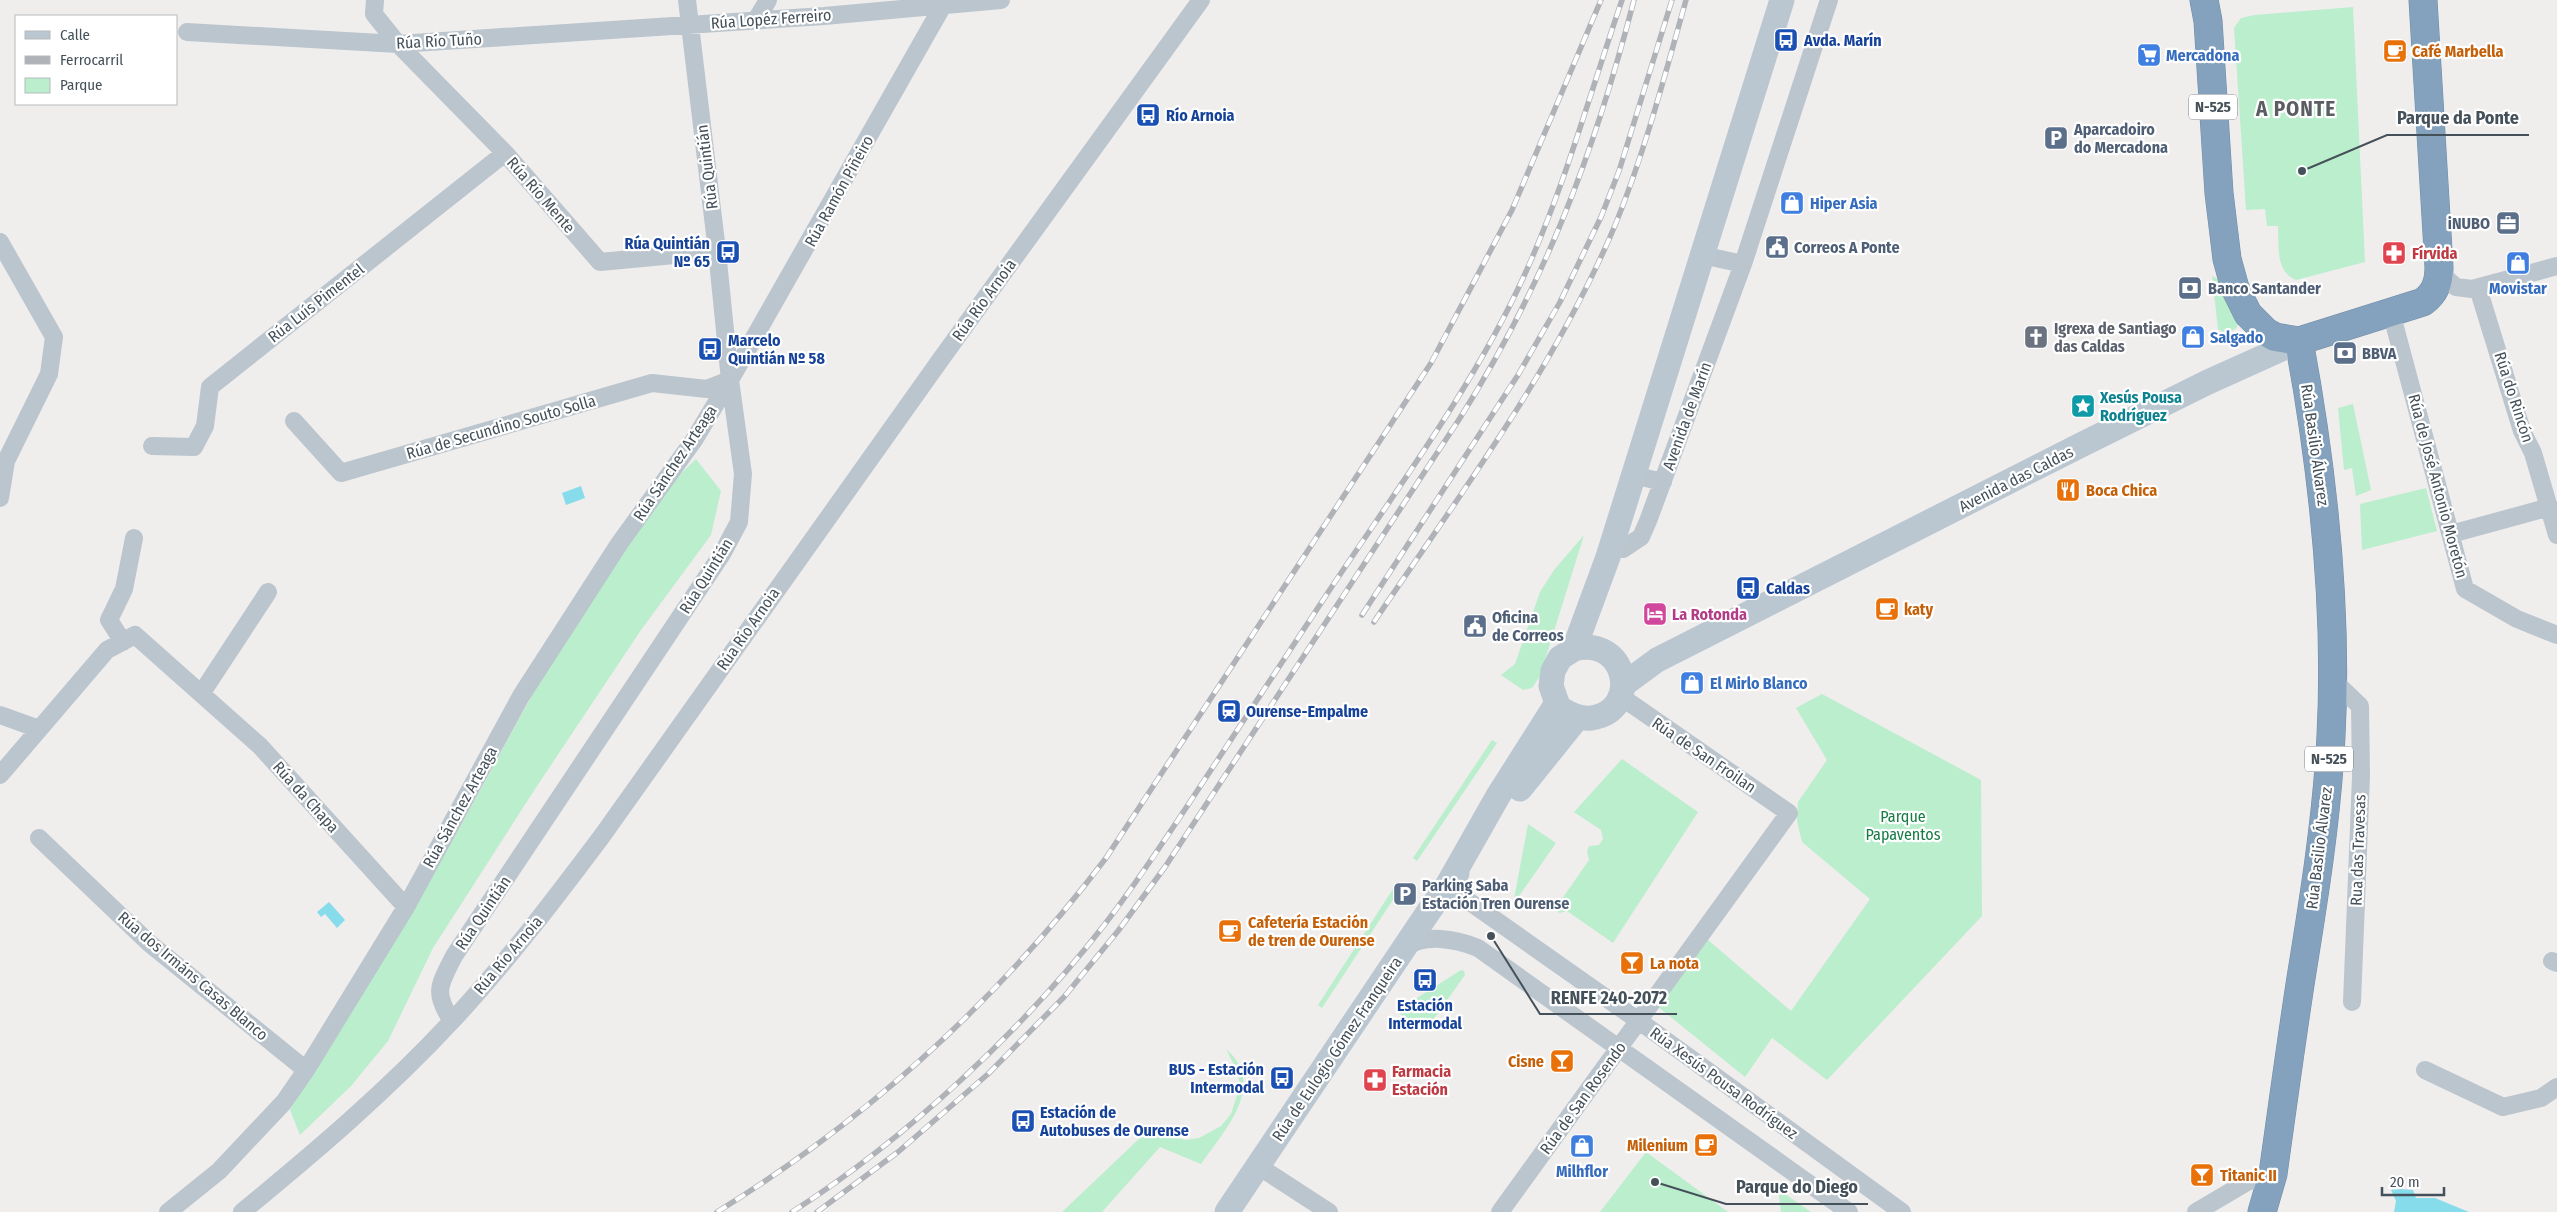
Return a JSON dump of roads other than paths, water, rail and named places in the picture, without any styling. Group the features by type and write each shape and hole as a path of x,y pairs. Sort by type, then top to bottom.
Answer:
{"highway":[{"path":"2424,3 2439,272"},
{"name":"N-525","path":"2211,7 2219,193 2230,275 2240,300 2256,324 2275,337 2299,342"},
{"name":"Avenida das Caldas","path":"2299,342 2423,302 2434,292 2439,272"},
{"name":"Rúa Basilio Álvarez","path":"2262,1212 2273,1174 2325,809 2333,680 2328,560 2322,481 2299,342"},
{"name":"Rúa Basilio Álvarez","path":"2273,1174 2278,1212"}],"main road":[{"name":"Avenida de Marín","path":"1609,554 1782,0"},
{"name":"Avenida das Caldas","path":"1621,691 1664,656 2208,382 2299,342"},
{"path":"1598,648 1593,628 1609,554"},
{"path":"1574,648 1609,554"},
{"path":"1591,646 1598,648 1617,662 1623,676 1621,691 1615,706 1604,714 1587,718 1578,717 1565,711 1557,703 1551,686 1553,671 1560,658 1574,648 1591,646"},
{"name":"Rúa de Eulogio Gómez Franqueira","path":"1447,886 1498,796 1557,703"},
{"name":"Rúa de Eulogio Gómez Franqueira","path":"1227,1212 1402,950 1447,886 1546,755 1578,717"}],"street":[{"name":"Rúa Río Mente","path":"374,0 374,14 398,44 505,153 600,262 717,252"},
{"name":"Rúa Quintián","path":"452,1022 440,1004 439,995 444,975 454,956 722,554 739,522 743,474 730,380 687,0"},
{"path":"756,20 768,0"},
{"name":"Rúa Lopéz Ferreiro","path":"690,24 1001,0"},
{"name":"Rúa Río Arnoia","path":"242,1212 326,1143 452,1022 546,910 602,836 906,408 1202,0"},
{"name":"Avenida de Marín","path":"1609,554 1623,549 1641,537 1663,482 1743,264 1829,0"},
{"name":"Rúa Ramón Piñeiro","path":"730,380 945,3"},
{"name":"Rúa Río Tuño","path":"187,32 398,44 690,24"},
{"name":"Rúa Luís Pimentel","path":"152,446 194,447 205,426 210,387 505,153"},
{"path":"0,242 54,337 49,374 6,460 0,498"},
{"path":"1702,255 1743,264"},
{"path":"2439,272 2456,286 2475,288 2557,266"},
{"name":"Rúa do Rincón","path":"2475,288 2522,431 2533,453 2557,535"},
{"name":"Rúa de José Antonio Moretón","path":"2390,312 2465,590 2518,619 2557,635"},
{"name":"Rúa de Secundino Souto Solla","path":"294,421 341,473 652,384 706,389 730,380"},
{"name":"Rúa Sánchez Arteaga","path":"168,1212 219,1171 284,1102 306,1070 406,907 521,696 619,544 694,440 730,380"},
{"path":"1633,475 1663,482"},
{"path":"2451,534 2550,507"},
{"name":"Rúa da Chapa","path":"134,538 124,589 109,620 129,639 201,694 260,746 406,907"},
{"path":"201,694 268,592"},
{"path":"0,775 107,650 129,639"},
{"name":"Rua das Travesas","path":"2333,680 2360,706 2362,776 2352,1002"},
{"name":"Rúa de San Froilan","path":"1621,691 1789,813"},
{"path":"0,715 40,729"},
{"name":"Rúa de San Rosendo","path":"1500,1212 1789,813"},
{"name":"Rúa dos Irmáns Casas Blanco","path":"39,838 149,943 306,1070"},
{"name":"Rúa Xesús Pousa Rodríguez","path":"1447,886 1639,1021 1902,1212"},
{"name":"Rúa Xesús Pousa Rodríguez","path":"1402,950 1412,943 1431,939 1466,943 1478,948 1849,1212"},
{"path":"2425,1070 2503,1107 2541,1098 2557,1087"},
{"path":"1258,1166 1329,1212"},
{"path":"2196,1212 2247,1182 2273,1174"}],"water":[{"path":"581,486 585,498 566,505 562,493"},
{"path":"329,902 345,920 337,928 325,914 321,917 317,912"},
{"path":"2391,1190 2413,1190 2416,1198 2435,1198 2469,1212 2394,1212 2396,1201"}],"railway":[{"path":"717,1212 773,1176 826,1137 928,1053 1021,960 1065,910 1106,858 1431,363 1512,210 1601,0"},
{"path":"792,1212 835,1183 919,1117 1000,1043 1072,964 1119,906 1145,869 1432,438 1482,358 1504,317 1539,242 1576,139 1622,0"},
{"path":"817,1212 898,1152 988,1074 1064,997 1118,931 1165,867 1460,418 1490,368 1542,267 1564,216 1602,111 1634,0"},
{"path":"1362,615 1518,375 1560,302 1601,217 1619,171 1672,0"},
{"path":"1374,622 1473,477 1536,379 1592,276 1616,223 1636,168 1654,113 1686,0"}],"place":[{"name":"Avda. Marín","path":"1786,40"},
{"name":"Café Marbella","path":"2395,51"},
{"name":"Mercadona","path":"2149,55"},
{"name":"Río Arnoia","path":"1148,115"},
{"name":"Aparcadoiro do Mercadona","path":"2056,138"},
{"name":"Parque da Ponte","path":"2302,171"},
{"name":"Hiper Asia","path":"1792,203"},
{"name":"iNUBO","path":"2508,223"},
{"name":"Correos A Ponte","path":"1777,247"},
{"name":"Rúa Quintián Nº 65","path":"728,252"},
{"name":"Fírvida","path":"2394,253"},
{"name":"Movistar","path":"2518,263"},
{"name":"Banco Santander","path":"2190,288"},
{"name":"Igrexa de Santiago das Caldas","path":"2036,337"},
{"name":"Salgado","path":"2193,337"},
{"name":"Marcelo Quintián Nº 58","path":"710,349"},
{"name":"BBVA","path":"2345,353"},
{"name":"Xesús Pousa Rodríguez","path":"2083,406"},
{"name":"Boca Chica","path":"2068,490"},
{"name":"Caldas","path":"1748,588"},
{"name":"katy","path":"1887,609"},
{"name":"La Rotonda","path":"1655,614"},
{"name":"Oficina de Correos","path":"1475,626"},
{"name":"El Mirlo Blanco","path":"1692,683"},
{"name":"Ourense-Empalme","path":"1229,711"},
{"name":"Parking Saba Estación Tren Ourense","path":"1405,894"},
{"name":"Cafetería Estación de tren de Ourense","path":"1230,931"},
{"name":"RENFE 240-2072","path":"1491,936"},
{"name":"La nota","path":"1632,963"},
{"name":"Estación Intermodal","path":"1425,980"},
{"name":"Cisne","path":"1562,1061"},
{"name":"BUS - Estación Intermodal","path":"1282,1078"},
{"name":"Farmacia Estación","path":"1375,1080"},
{"name":"Estación de Autobuses de Ourense","path":"1023,1121"},
{"name":"Milenium","path":"1706,1145"},
{"name":"Milhflor","path":"1582,1146"},
{"name":"Titanic II","path":"2202,1175"},
{"name":"Parque do Diego","path":"1655,1182"}],"district":[{"name":"A PONTE","path":"2296,109"}],"park label":[{"name":"Parque Papaventos","path":"1903,825"}]}
